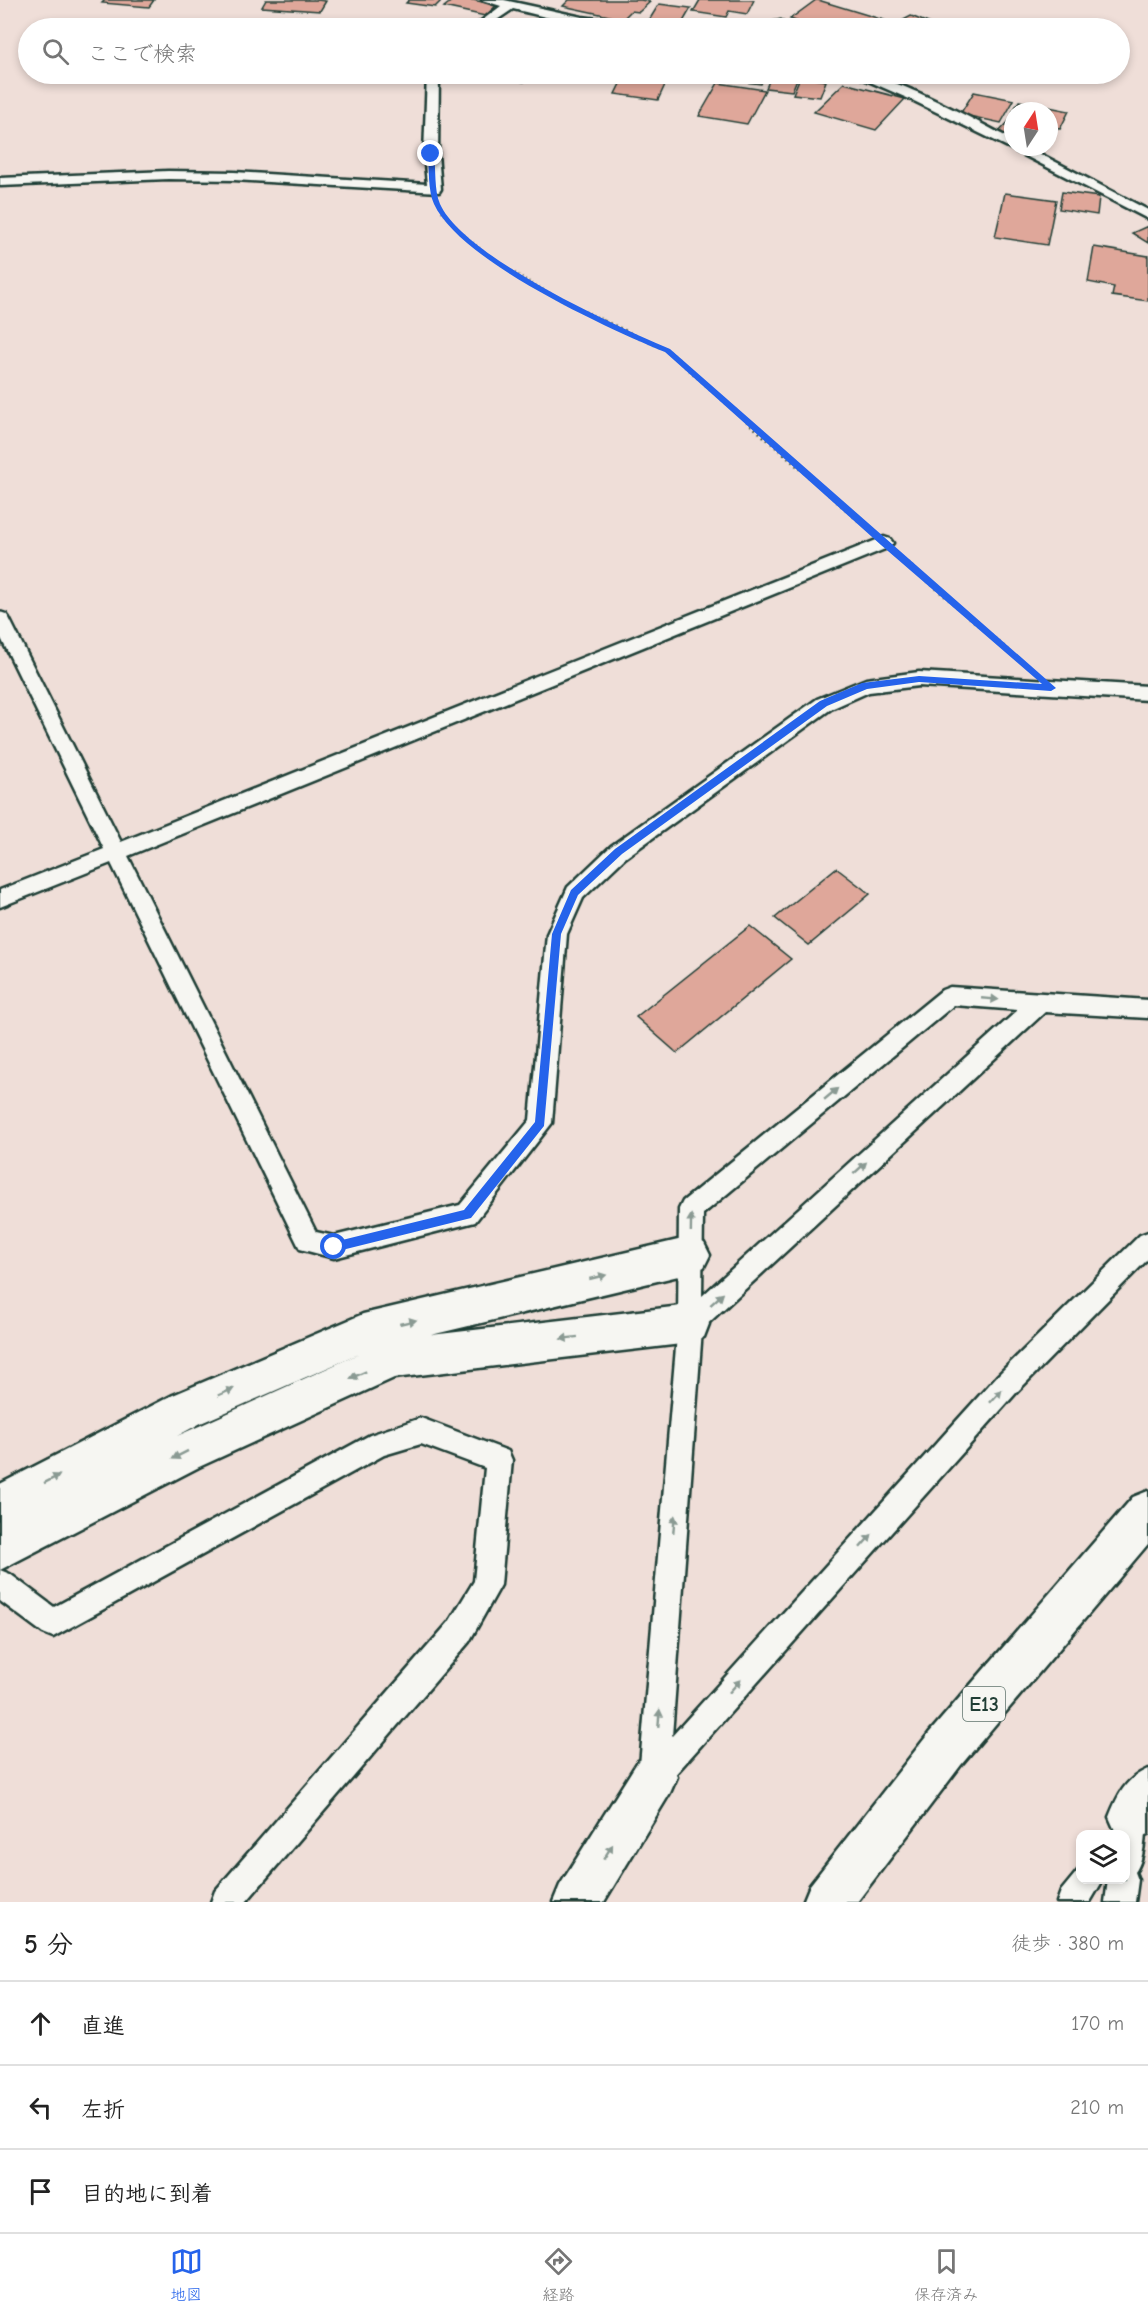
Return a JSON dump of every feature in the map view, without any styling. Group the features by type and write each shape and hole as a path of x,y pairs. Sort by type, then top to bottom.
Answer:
{"highway":[{"path":"0,1506 187,1409 363,1333 691,1255"},
{"path":"0,1549 185,1453 392,1359 690,1324"},
{"name":"E13","path":"827,1902 945,1749 1148,1512"},
{"path":"577,1902 654,1777"}],"lane":[{"path":"488,0 569,18"},
{"path":"492,18 511,5"},
{"path":"0,182 83,177 201,175 434,189 431,154 433,84"},
{"path":"883,84 918,98 1004,141"},
{"path":"1034,156 1148,215"},
{"path":"0,899 884,543"},
{"path":"0,618 308,1241 334,1247 467,1214 541,1123 557,934 574,893 618,852 824,704 866,686 919,679 1148,693"},
{"path":"654,1777 690,1324 691,1209 950,996 1148,1010"},
{"path":"690,1324 1041,1003"},
{"path":"654,1777 1007,1384 1148,1243"},
{"path":"0,1584 53,1623 379,1444 421,1431 499,1460 487,1585 459,1632 226,1902"},
{"path":"1130,1832 1133,1814"},
{"path":"1072,1902 1085,1884"},
{"path":"1120,1902 1122,1884"}],"path":[{"path":"434,189 436,203 451,223 475,246 507,271 631,335 667,350 1051,688"}],"building":[{"path":"105,0 154,0 149,7 102,3"},
{"path":"266,0 326,1 320,11 262,7"},
{"path":"409,0 442,0 435,7 406,3"},
{"path":"453,0 473,0 497,5 485,16 444,7"},
{"path":"569,0 650,2 639,12 631,11 624,18 563,6"},
{"path":"700,0 754,0 747,14 729,11 726,17 693,12"},
{"path":"818,0 877,18 791,18"},
{"path":"659,4 691,8 685,18 650,18"},
{"path":"620,84 665,84 658,100 615,94"},
{"path":"717,84 765,90 747,124 699,116"},
{"path":"768,84 795,84 792,91 766,88"},
{"path":"797,84 825,84 820,97 793,94"},
{"path":"843,84 905,99 876,130 814,112"},
{"path":"974,92 1014,100 1004,102 1004,118 1001,123 960,114"},
{"path":"1058,109 1069,111 1060,129 1058,128"},
{"path":"1004,126 1004,135 998,133"},
{"path":"1062,192 1099,197 1097,215 1059,209"},
{"path":"1005,193 1056,200 1047,245 995,237"},
{"path":"1148,226 1148,243 1132,233"},
{"path":"1094,247 1148,256 1148,301 1112,296 1114,287 1088,282"},
{"path":"836,868 870,894 809,945 775,918"},
{"path":"750,926 791,959 677,1053 636,1017"}],"route":[{"path":"334,1247 467,1214 541,1123 557,934 574,893 618,852 824,704 866,686 919,679 1051,688 667,350 631,335 507,271 475,246 451,223 436,203 431,154"}]}
